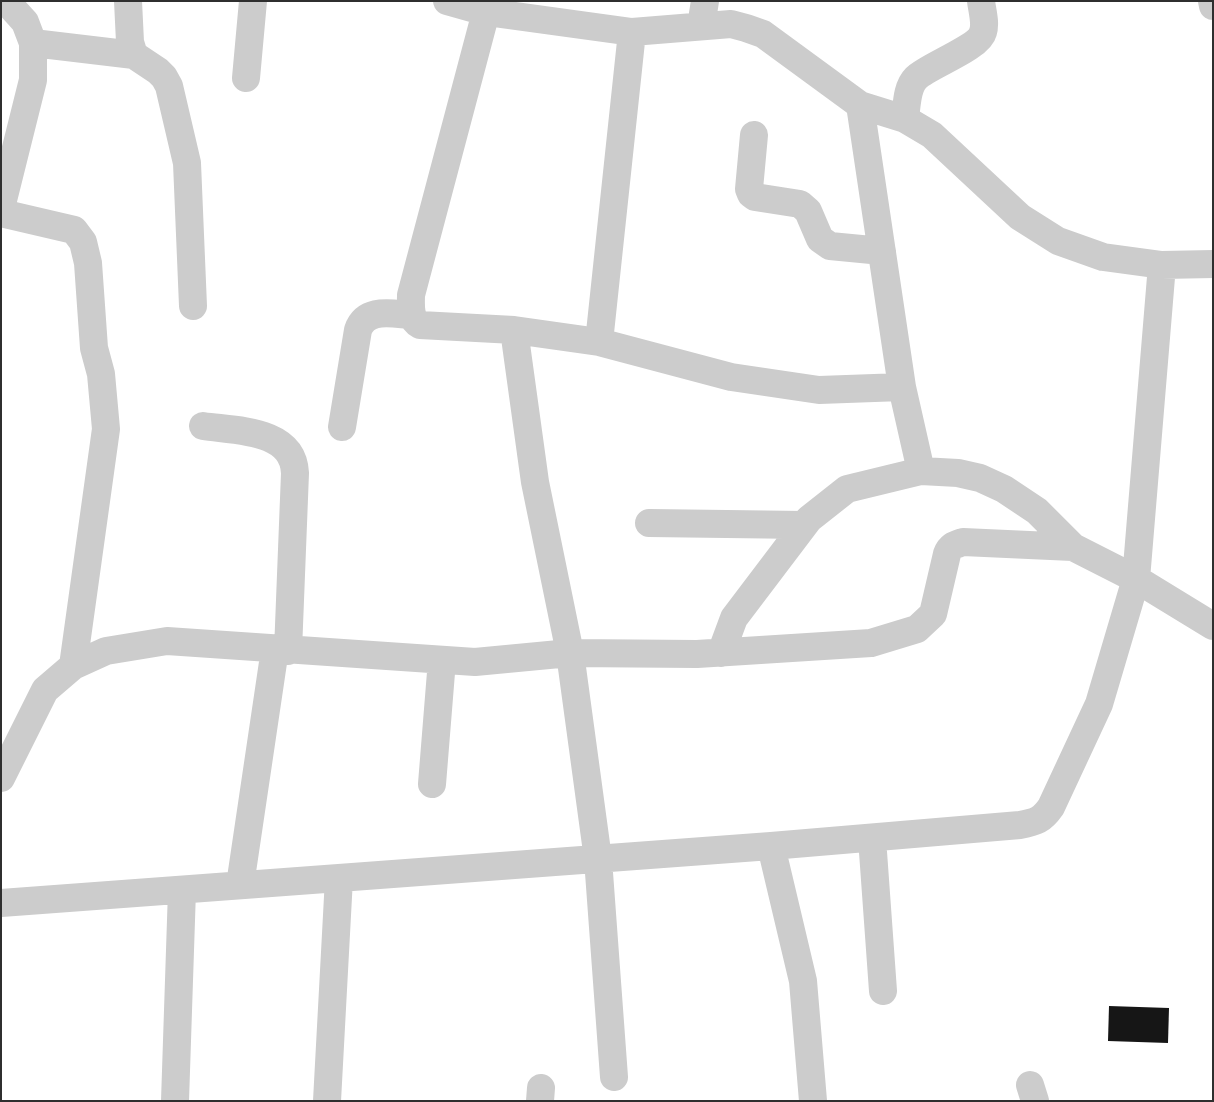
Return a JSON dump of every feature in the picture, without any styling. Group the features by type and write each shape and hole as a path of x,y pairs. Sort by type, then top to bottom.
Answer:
{"street":[{"path":"1,208 12,120 33,80 33,43 25,22 6,1"},
{"path":"128,1 130,42 134,55"},
{"path":"246,78 253,1"},
{"path":"447,1 632,32 703,14 763,34 860,105 905,119 932,135 1020,217 1058,241 1103,256 1162,265 1213,264"},
{"path":"905,119 909,89 915,78 959,52 978,39 983,33 981,1"},
{"path":"1212,1 1213,6"},
{"path":"489,7 411,294 413,319 420,325 514,330 598,342 731,377 819,390 902,388"},
{"path":"598,342 632,32"},
{"path":"33,43 134,55 164,77 169,86 187,163 193,306"},
{"path":"860,105 902,388 921,471"},
{"path":"754,135 749,189 755,197 800,204 808,211 820,239 830,246 882,251"},
{"path":"1,213 74,230 83,242 88,263 94,348 101,374 106,429 73,666"},
{"path":"1,903 771,846 1037,822 1046,815 1051,807 1099,704 1136,579 1162,265"},
{"path":"342,427 361,320 366,316 376,314 412,315"},
{"path":"514,330 535,482 570,653 598,859 614,1077"},
{"path":"203,426 269,436 284,446 291,455 296,473 281,650 240,886"},
{"path":"721,653 734,618 809,519 847,489 921,471 958,473 980,478 1004,489 1037,511 1073,547 1136,579 1213,626"},
{"path":"649,523 804,525"},
{"path":"1,778 45,690 73,666 106,651 167,641 475,662 570,653 697,654 871,643 917,629 934,614 947,554 953,545 963,542 1073,547"},
{"path":"432,784 442,660"},
{"path":"872,838 883,990"},
{"path":"771,846 802,982 813,1101"},
{"path":"327,1101 340,878"},
{"path":"175,1101 182,890"}],"building":[{"path":"1109,1006 1169,1008 1168,1043 1108,1041"}]}
